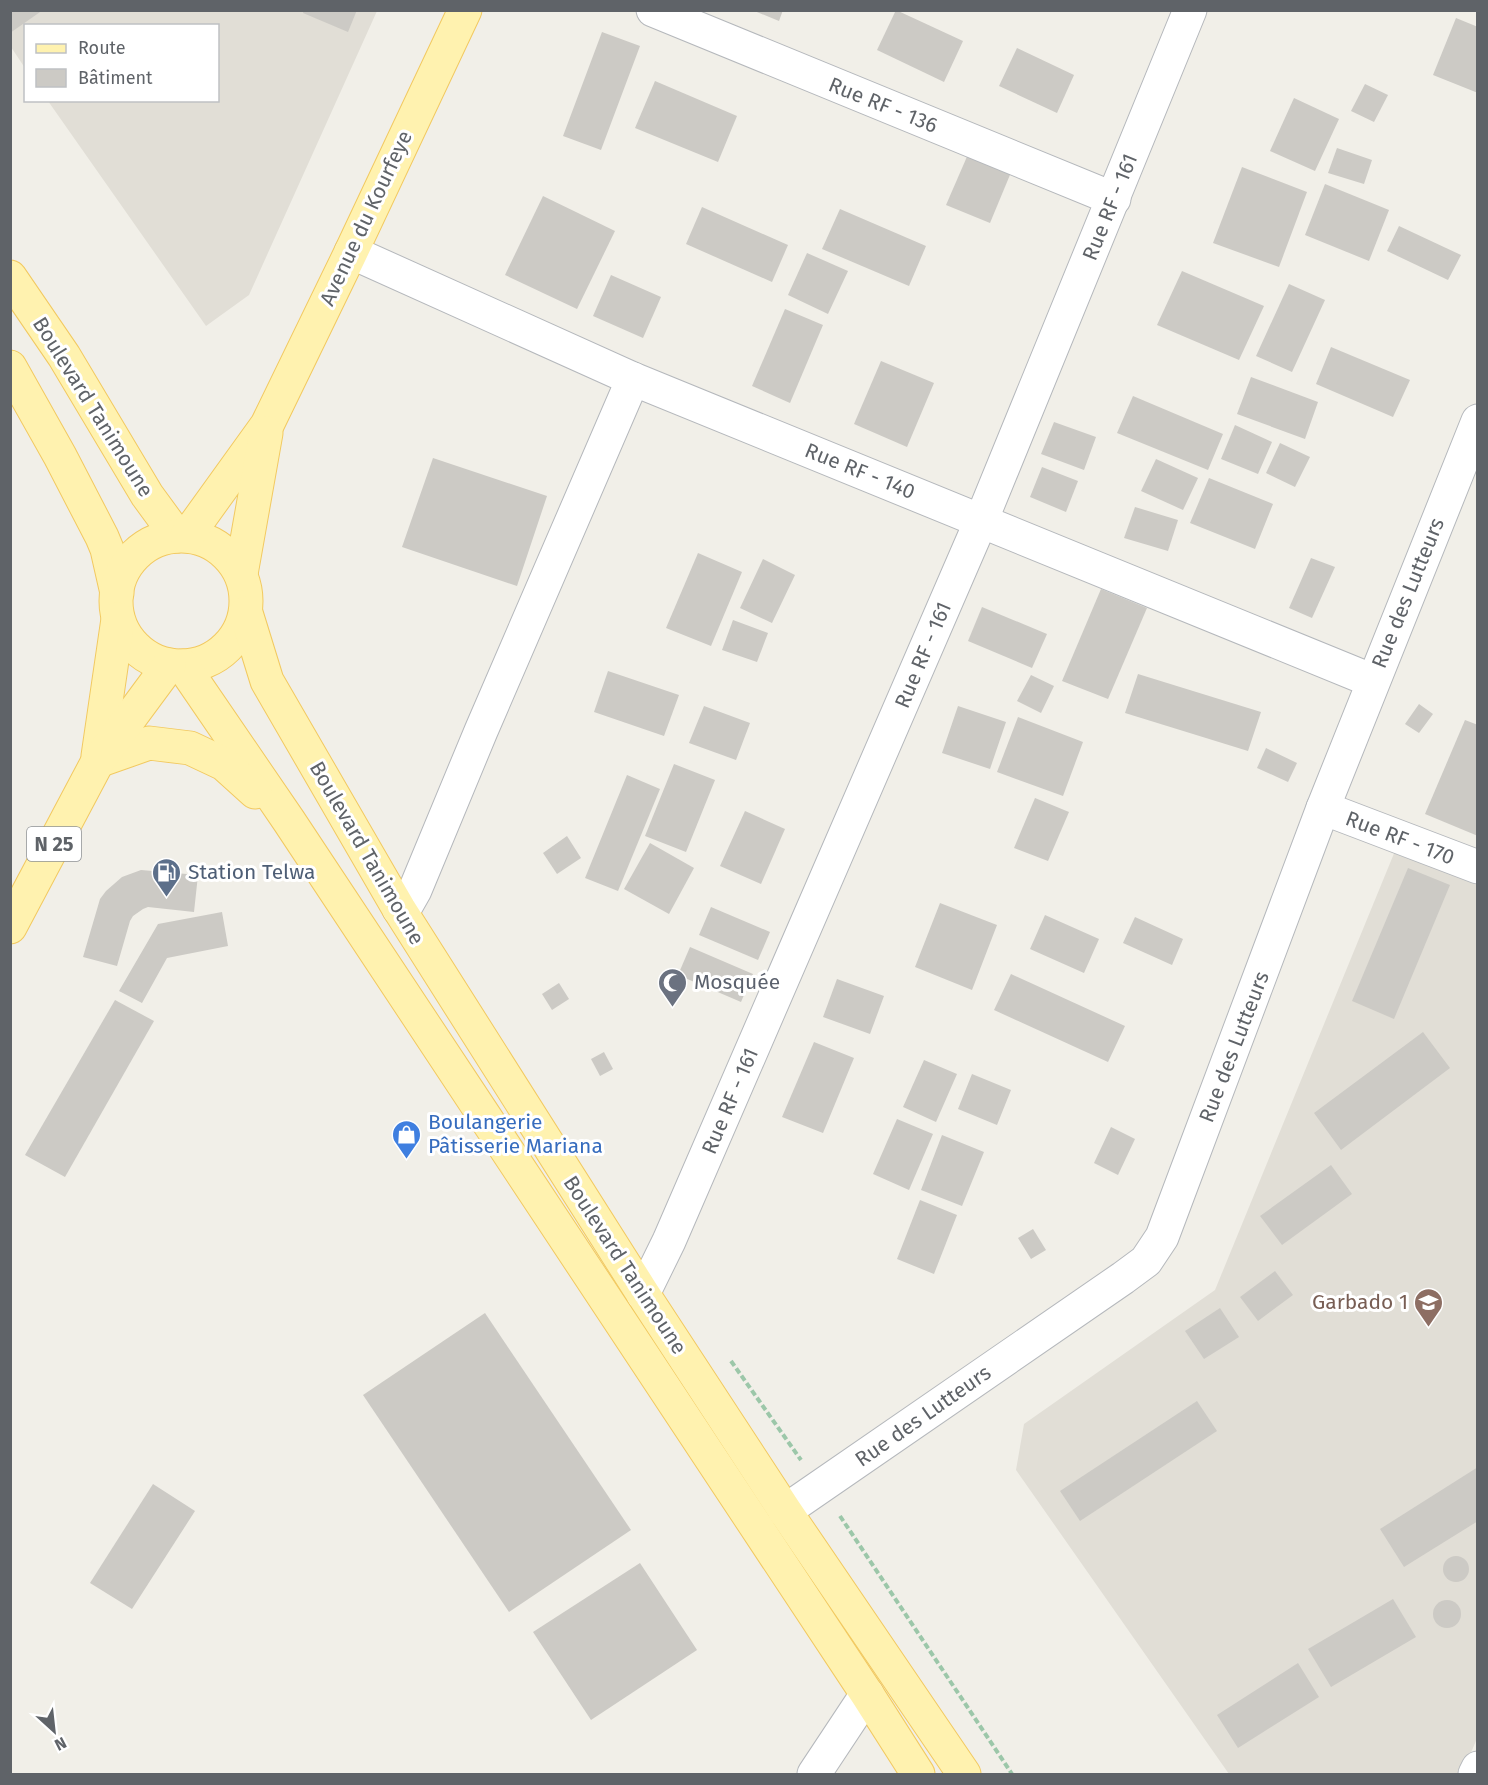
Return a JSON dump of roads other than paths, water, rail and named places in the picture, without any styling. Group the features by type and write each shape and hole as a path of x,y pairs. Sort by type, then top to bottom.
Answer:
{"main road":[{"name":"Avenue du Kourfeye","path":"182,536 267,425 465,10"},
{"name":"Boulevard Tanimoune","path":"10,277 64,356 147,495 182,536"},
{"path":"10,367 102,537 107,549 117,606 126,636 139,651 156,662 176,666 207,662 227,648 237,635 246,613 247,595 241,574 233,561 222,550 202,539 182,536 151,543 137,554 125,568 118,584 117,606 98,761"},
{"name":"Avenue du Kourfeye","path":"241,574 267,425"},
{"name":"Boulevard Tanimoune","path":"246,613 267,681 399,909 643,1294 785,1511 964,1774"},
{"name":"Boulevard Tanimoune","path":"176,666 289,820 918,1774"},
{"path":"98,761 176,666"},
{"path":"98,761 149,743 190,748 224,764 289,820"},
{"name":"N 25","path":"10,927 98,761"}],"street":[{"name":"Rue RF - 136","path":"653,10 1114,199"},
{"name":"Rue RF - 161","path":"643,1294 674,1230 981,521 1190,10"},
{"name":"Rue RF - 140","path":"351,252 633,379 1373,681"},
{"path":"399,909 407,904 416,890 481,731 633,379"},
{"name":"Rue des Lutteurs","path":"785,1511 1146,1261 1162,1237 1323,808 1373,681 1474,441"},
{"name":"Rue RF - 170","path":"1323,808 1478,867"},
{"path":"814,1774 867,1694"},
{"path":"1475,1774 1478,1768"}],"place":[{"name":"Station Telwa","path":"167,898"},
{"name":"Mosquée","path":"673,1008"},
{"name":"Boulangerie Pâtisserie Mariana","path":"407,1160"},
{"name":"Garbado 1","path":"1429,1328"}]}
